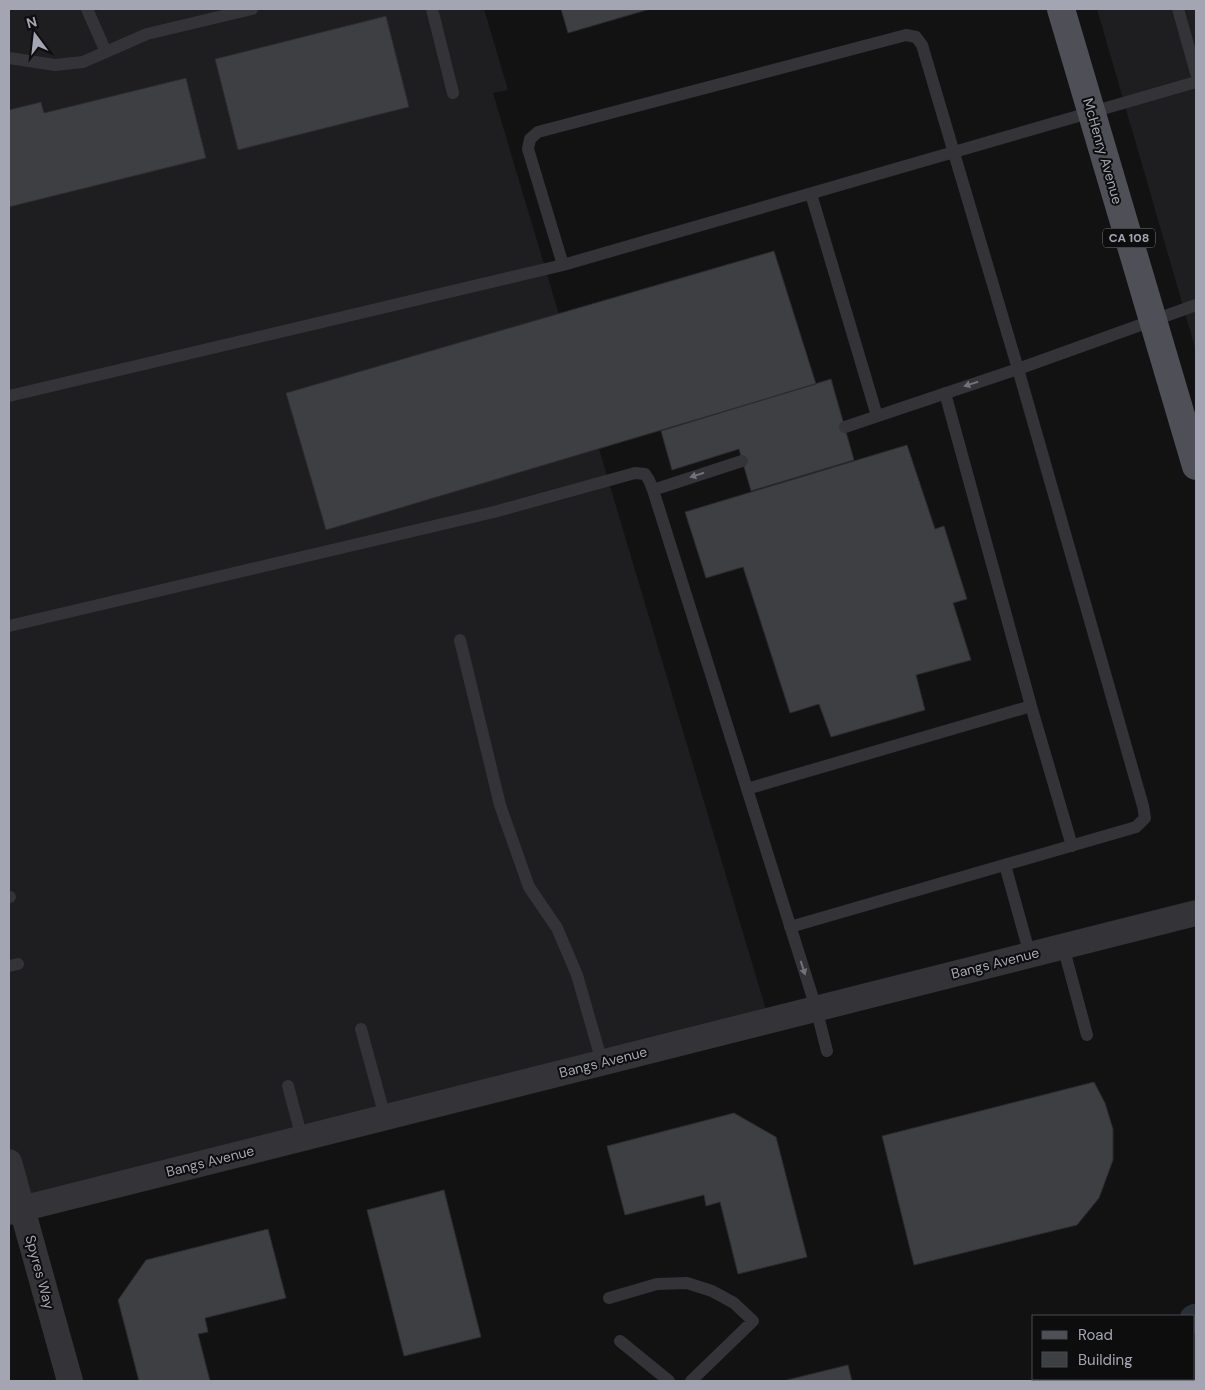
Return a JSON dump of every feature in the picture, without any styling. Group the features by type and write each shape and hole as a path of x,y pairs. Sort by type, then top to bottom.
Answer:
{"main road":[{"name":"McHenry Avenue","path":"1061,9 1196,466"}],"street":[{"name":"Bangs Avenue","path":"16,1210 1196,912"},
{"name":"Spyres Way","path":"9,1162 16,1210 70,1381"}],"lane":[{"path":"87,9 106,52"},
{"path":"9,58 55,65 83,62 147,34 252,9"},
{"path":"432,9 453,93"},
{"path":"1178,9 1196,73"},
{"path":"563,265 528,149 530,139 538,132 906,35 916,37 922,44 1018,369 1145,818 1136,827 790,927"},
{"path":"9,396 563,265 1196,82"},
{"path":"811,194 877,416"},
{"path":"845,427 1018,369 1196,305"},
{"path":"945,393 1031,706 1072,846"},
{"path":"653,490 742,461"},
{"path":"9,626 494,512 635,474 645,474 653,490 816,1008 827,1051"},
{"path":"460,640 500,805 530,887 557,928 577,975 602,1062"},
{"path":"747,789 1031,706"},
{"path":"1005,865 1030,955"},
{"path":"1063,946 1086,1035"},
{"path":"361,1029 385,1117"},
{"path":"288,1086 302,1138"},
{"path":"608,1298 657,1284 687,1283 712,1291 734,1303 753,1321 691,1381"},
{"path":"620,1341 670,1381"}],"shaded area":[{"path":"9,9 484,9 508,90 493,93 769,1020 9,1211"},
{"path":"1097,9 1196,9 1196,351"}],"building":[{"path":"561,9 650,9 568,33"},
{"path":"386,16 409,107 238,150 215,59"},
{"path":"186,78 206,158 9,207 9,110 41,102 44,113"},
{"path":"774,251 816,384 326,530 286,393"},
{"path":"831,379 854,460 751,491 739,449 672,470 661,431"},
{"path":"907,445 935,529 944,526 967,599 953,603 971,660 916,675 925,710 831,737 819,704 790,713 743,567 706,578 685,512"},
{"path":"1094,1082 1105,1103 1113,1129 1113,1160 1099,1198 1077,1225 914,1265 882,1136"},
{"path":"734,1113 776,1137 807,1257 738,1274 720,1202 706,1206 704,1195 625,1215 607,1146"},
{"path":"444,1190 481,1337 404,1356 367,1210"},
{"path":"268,1229 286,1298 205,1318 208,1332 198,1334 210,1381 139,1381 118,1300 146,1260"},
{"path":"848,1365 852,1381 783,1381"}]}
